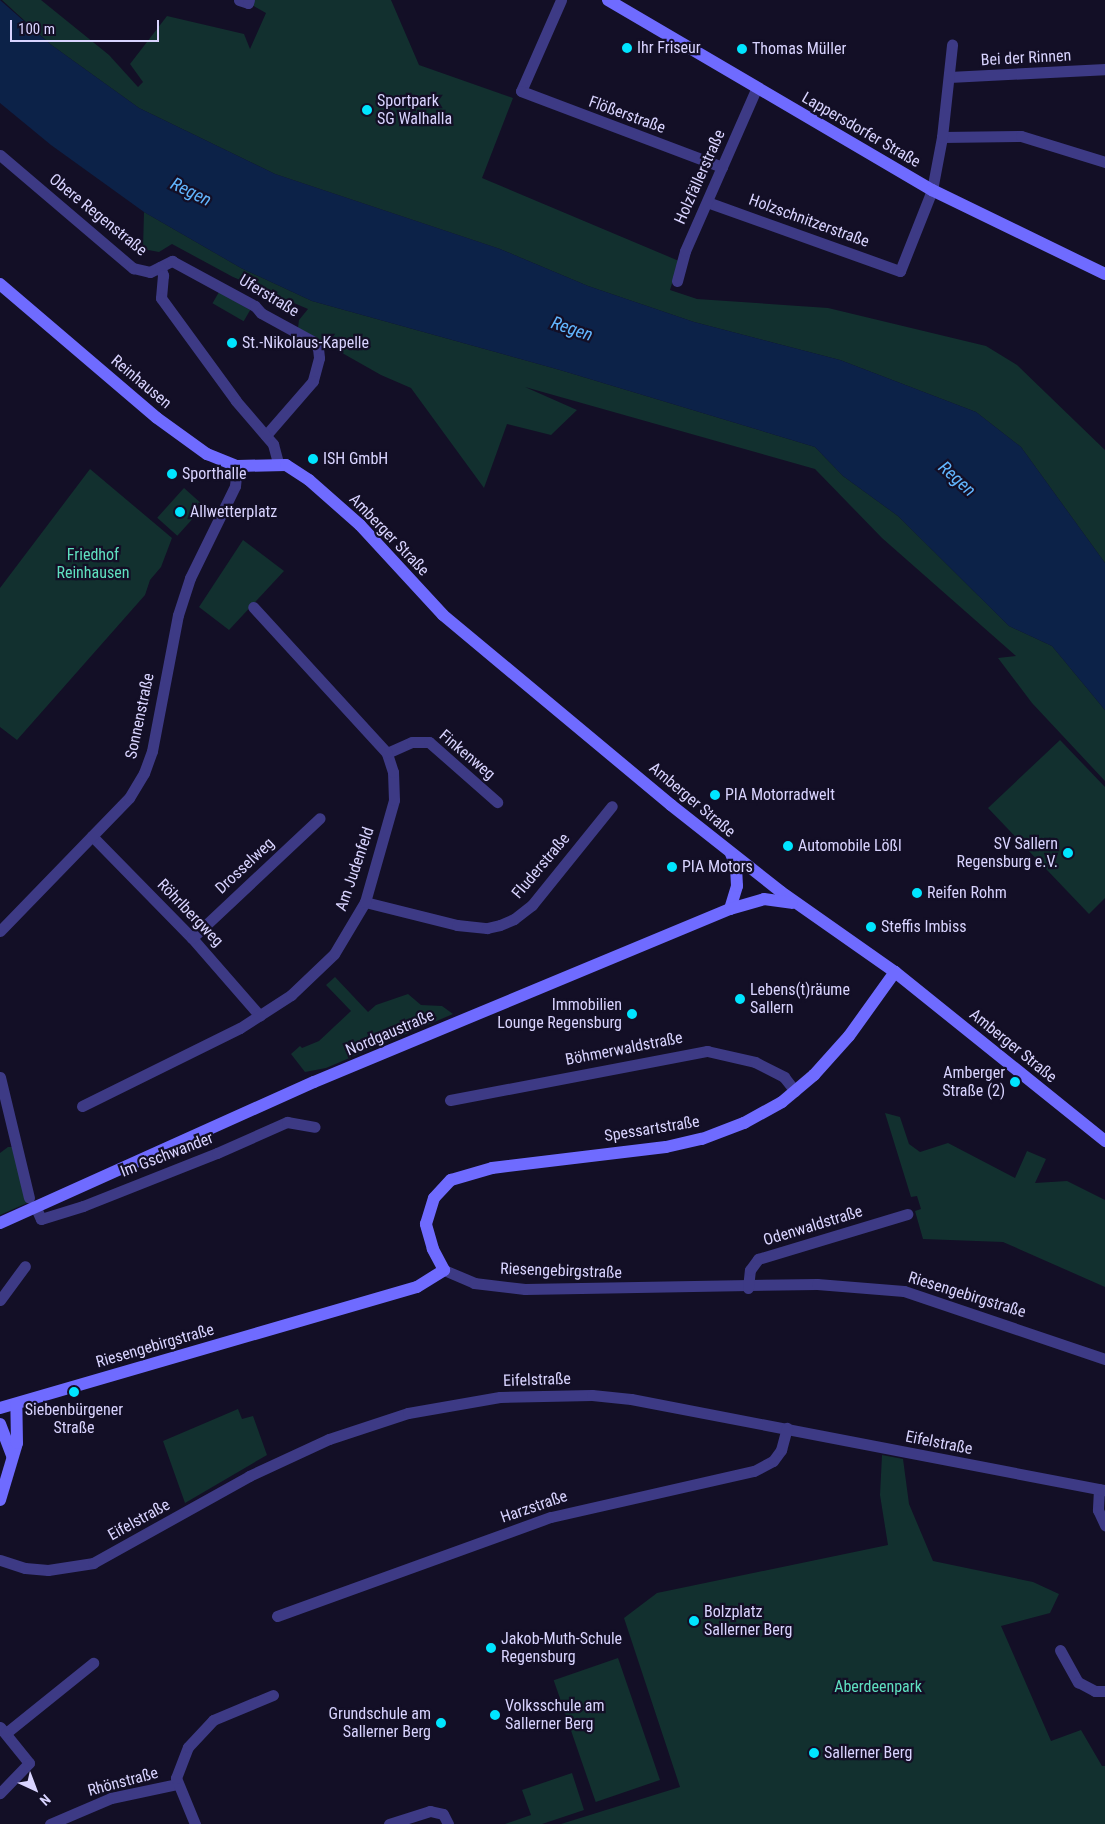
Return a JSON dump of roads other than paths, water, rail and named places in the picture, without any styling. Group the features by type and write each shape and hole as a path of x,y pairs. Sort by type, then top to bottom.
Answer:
{"street":[{"name":"Flößerstraße","path":"561,0 521,91 722,167"},
{"name":"Lappersdorfer Straße","path":"608,0 932,190 1105,274"},
{"path":"932,190 942,137 952,46"},
{"name":"Bei der Rinnen","path":"949,77 1105,69"},
{"name":"Holzfällerstraße","path":"677,281 685,252 757,87"},
{"path":"942,137 1021,136 1105,162"},
{"name":"Obere Regenstraße","path":"0,155 133,268 150,272 160,267 163,275 161,298 236,402 273,444 278,463"},
{"name":"Holzschnitzerstraße","path":"707,202 900,271 932,190"},
{"name":"Uferstraße","path":"160,267 172,260 255,306 261,313 312,341 318,348 313,381 266,435"},
{"name":"Reinhausen","path":"0,284 177,433 215,459 237,466 278,463"},
{"name":"Amberger Straße","path":"278,463 295,469 356,521 443,615 731,854 895,972 1105,1141"},
{"name":"Sonnenstraße","path":"0,931 129,798 148,763 178,615 190,578 235,486 237,466"},
{"name":"Am Judenfeld","path":"82,1106 260,1016 306,983 334,954 365,902 394,800 393,772 387,753 253,607"},
{"name":"Finkenweg","path":"387,753 412,742 429,742 497,802"},
{"name":"Fluderstraße","path":"365,902 457,925 487,928 514,920 532,905 612,806"},
{"name":"Drosselweg","path":"192,938 320,818"},
{"name":"Röhrlbergweg","path":"92,836 192,938 260,1016"},
{"path":"730,909 737,886 736,865 731,854"},
{"name":"Nordgaustraße","path":"0,1223 32,1203 314,1082 730,909 764,899 799,904"},
{"name":"Spessartstraße","path":"444,1270 433,1249 426,1224 434,1198 451,1180 492,1168 702,1139 744,1123 795,1091 838,1050 895,972"},
{"name":"Böhmerwaldstraße","path":"450,1100 707,1051 756,1062 784,1077 795,1091"},
{"path":"0,1077 32,1203"},
{"name":"Im Gschwander","path":"32,1203 41,1219 83,1206 218,1153 287,1122 315,1127"},
{"name":"Odenwaldstraße","path":"748,1288 750,1270 758,1259 907,1214"},
{"path":"0,1300 25,1266"},
{"name":"Riesengebirgstraße","path":"0,1408 395,1294 417,1287 444,1270 474,1283 526,1289 748,1288 855,1285 904,1291 1105,1358"},
{"name":"Eifelstraße","path":"0,1560 25,1568 48,1570 93,1563 288,1455 370,1424 457,1402 510,1396 592,1395 787,1428 1102,1489"},
{"path":"1,1492 17,1443 16,1404"},
{"path":"0,1424 12,1456"},
{"name":"Harzstraße","path":"277,1616 551,1517 754,1471 773,1461 781,1450 787,1428"},
{"path":"1102,1489 1098,1510 1105,1525"},
{"path":"1060,1650 1078,1682 1095,1691 1105,1691"},
{"path":"0,1793 29,1764 3,1730 93,1663"},
{"path":"195,1824 176,1778 188,1747 213,1720 273,1696"},
{"name":"Rhönstraße","path":"50,1824 111,1798 178,1784"},
{"path":"389,1824 430,1811 443,1814 448,1824"}],"water":[{"name":"Regen","path":"0,0 50,44 139,108 275,174 500,249 588,286 694,322 840,360 976,412 1021,447 1105,563 1105,710 1052,646 1009,626 898,516 843,476 815,447 560,370 312,301 241,268 144,212 51,145 0,103"}],"place":[{"name":"Ihr Friseur","path":"627,48"},
{"name":"Thomas Müller","path":"742,49"},
{"name":"Sportpark SG Walhalla","path":"367,110"},
{"name":"St.-Nikolaus-Kapelle","path":"232,343"},
{"name":"ISH GmbH","path":"313,459"},
{"name":"Sporthalle","path":"172,474"},
{"name":"Allwetterplatz","path":"180,512"},
{"name":"PIA Motorradwelt","path":"715,795"},
{"name":"Automobile Lößl","path":"788,846"},
{"name":"SV Sallern Regensburg e.V.","path":"1068,853"},
{"name":"PIA Motors","path":"672,867"},
{"name":"Reifen Rohm","path":"917,893"},
{"name":"Steffis Imbiss","path":"871,927"},
{"name":"Lebens(t)räume Sallern","path":"740,999"},
{"name":"Immobilien Lounge Regensburg","path":"632,1014"},
{"name":"Amberger Straße (2)","path":"1015,1082"},
{"name":"Siebenbürgener Straße","path":"74,1392"},
{"name":"Bolzplatz Sallerner Berg","path":"694,1621"},
{"name":"Jakob-Muth-Schule Regensburg","path":"491,1648"},
{"name":"Volksschule am Sallerner Berg","path":"495,1715"},
{"name":"Grundschule am Sallerner Berg","path":"441,1723"},
{"name":"Sallerner Berg","path":"814,1753"}],"park label":[{"name":"Friedhof Reinhausen","path":"93,564"},
{"name":"Aberdeenpark","path":"878,1687"}]}
